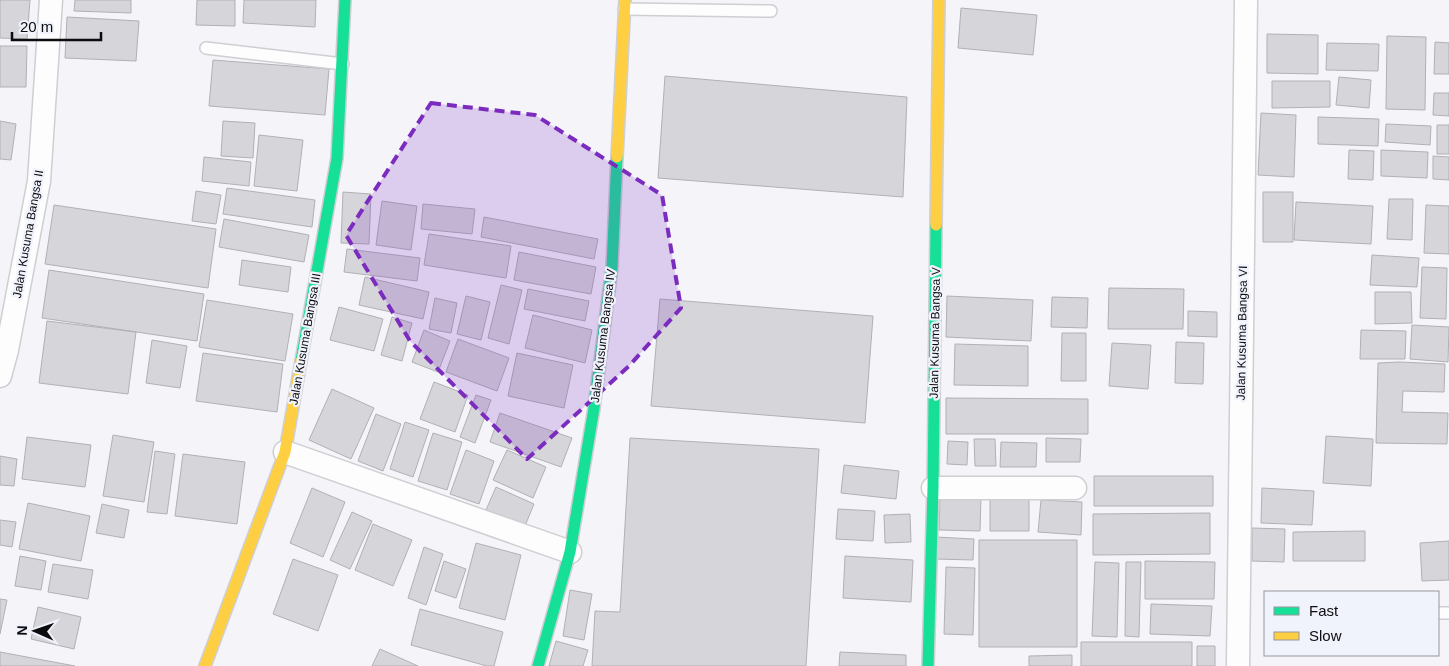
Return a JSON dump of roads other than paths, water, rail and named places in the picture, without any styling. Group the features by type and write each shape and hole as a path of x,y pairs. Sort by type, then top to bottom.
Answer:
{"street":[{"name":"Jalan Kusuma Bangsa II","path":"0,376 7,350 39,181 52,0"},
{"name":"Jalan Kusuma Bangsa III","path":"205,666 284,452 337,158 344,64 345,0"},
{"name":"Jalan Kusuma Bangsa V","path":"928,666 933,488 939,0"},
{"name":"Jalan Kusuma Bangsa VI","path":"1238,666 1246,0"},
{"name":"Jalan Kusuma Bangsa IV","path":"538,666 570,552 594,408 612,267 624,5"},
{"path":"284,452 570,552"},
{"path":"933,488 1075,488"}],"lane":[{"path":"624,5 771,11"},
{"path":"206,48 344,64"}]}
